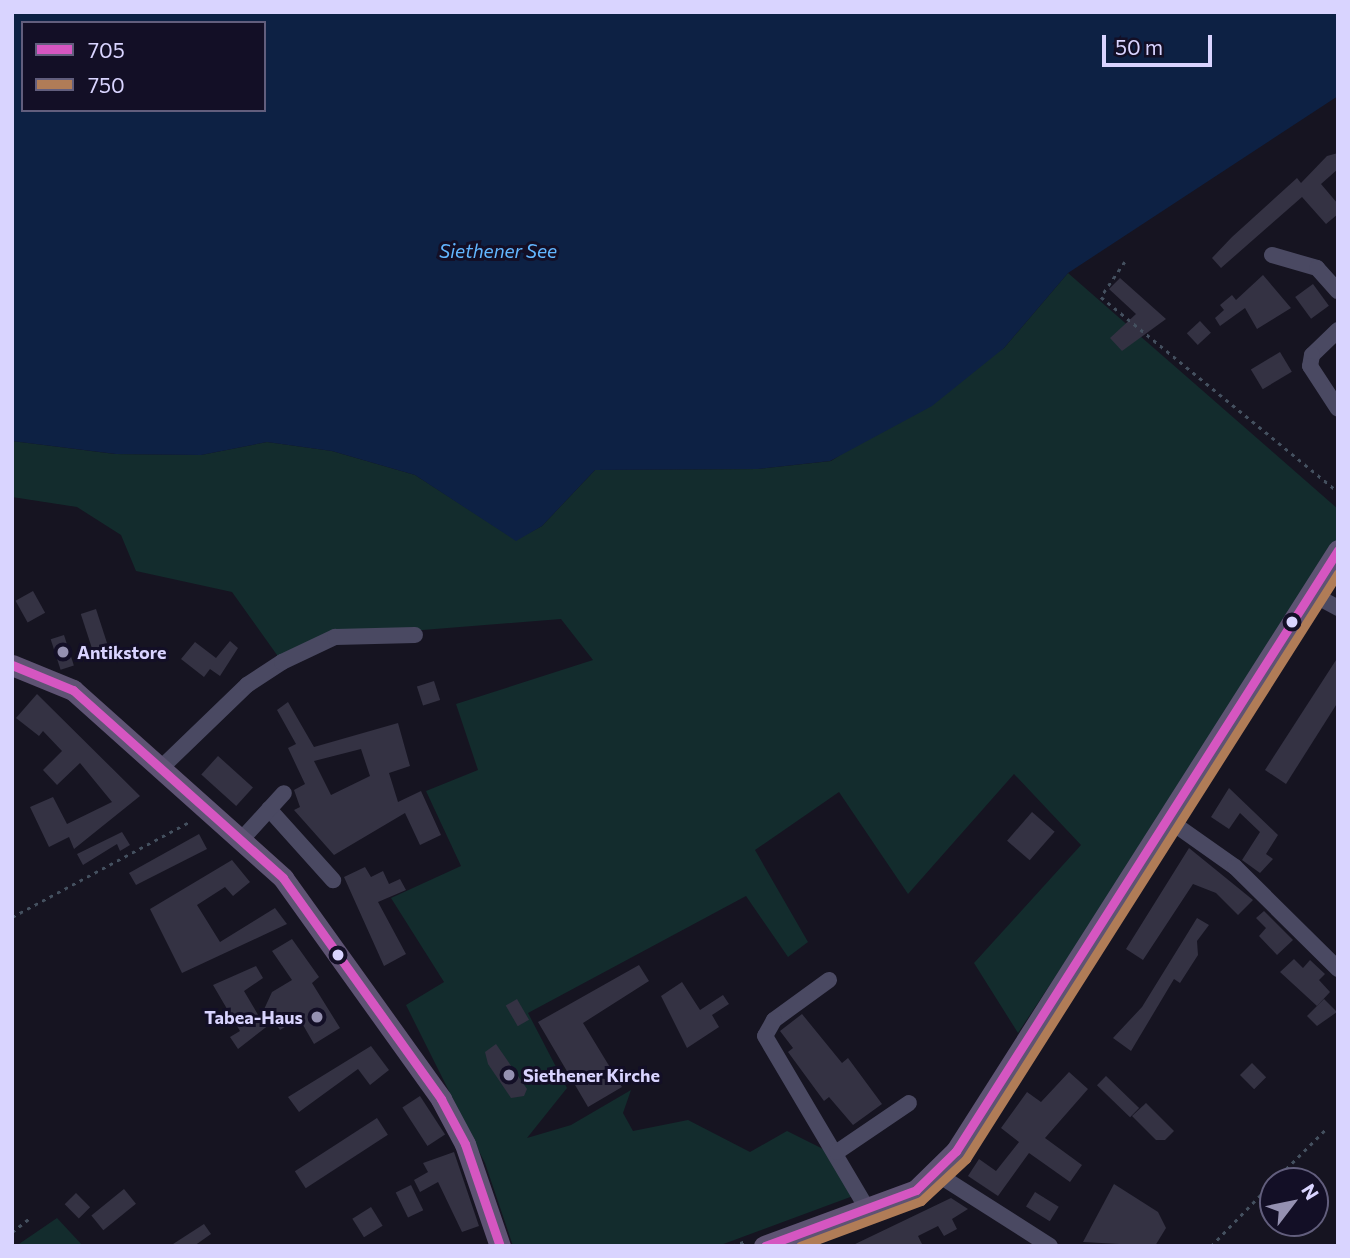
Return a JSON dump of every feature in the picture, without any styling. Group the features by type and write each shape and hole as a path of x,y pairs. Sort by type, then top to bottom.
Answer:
{"main road":[{"path":"764,1246 868,1210 937,1174 1338,550"},
{"path":"12,666 74,690 242,839 306,906 441,1099 466,1144 500,1246"}],"street":[{"path":"1272,255 1318,268 1338,291"},
{"path":"1338,330 1312,355 1310,366 1338,409"},
{"path":"1312,594 1338,608"},
{"path":"161,768 247,685 282,662 335,637 415,635"},
{"path":"242,839 284,793"},
{"path":"269,809 334,880"},
{"path":"1167,818 1235,867 1338,969"},
{"path":"829,980 774,1020 765,1037 837,1152 868,1210"},
{"path":"837,1152 909,1103"},
{"path":"937,1174 1050,1246"}],"path":[{"path":"1125,262 1101,297 1338,492"},
{"path":"12,917 192,821 205,807"},
{"path":"1287,1167 1325,1130"},
{"path":"1211,1246 1259,1196"},
{"path":"12,1232 30,1218"}],"green space":[{"path":"1068,273 1338,509 1338,550 1018,1033 974,963 1081,845 1014,774 908,894 839,792 755,850 808,942 788,957 746,896 528,1013 567,1088 527,1138 571,1125 631,1090 623,1113 633,1131 688,1120 750,1152 787,1131 829,1152 853,1196 718,1246 513,1246 485,1163 406,1005 444,982 391,898 461,866 426,791 478,770 456,704 593,660 561,619 335,637 282,662 232,592 136,571 121,535 77,507 12,497 12,441 115,454 201,455 267,442 332,451 415,475 516,540 542,526 595,470 758,469 831,461 1004,348"},
{"path":"57,1218 83,1246 16,1246"}],"water":[{"name":"Siethener See","path":"12,12 1338,12 1338,96 1068,273 1004,348 932,406 830,461 758,469 595,470 542,526 516,541 415,475 332,451 267,442 201,455 116,454 12,441"}],"building":[{"path":"1338,153 1338,169 1321,184 1338,204 1338,214 1326,224 1302,197 1221,268 1212,258 1232,237 1297,178 1301,183 1327,156"},
{"path":"1263,275 1291,308 1257,329 1245,308 1220,326 1215,318 1224,310 1220,305 1232,295 1236,300"},
{"path":"1120,278 1166,319 1122,351 1110,338 1136,314 1109,289"},
{"path":"1313,284 1329,306 1311,319 1295,297"},
{"path":"1200,321 1211,333 1198,345 1187,333"},
{"path":"1280,352 1292,372 1263,389 1251,370"},
{"path":"33,591 45,613 28,623 16,601"},
{"path":"96,609 111,655 96,660 81,614"},
{"name":"Antikstore","path":"64,635 74,665 61,670 51,639"},
{"path":"230,641 238,648 220,676 210,669 204,677 181,659 195,642 216,658"},
{"path":"1338,657 1338,702 1286,784 1265,770"},
{"path":"434,681 440,700 423,706 417,687"},
{"path":"37,694 140,796 74,849 69,837 49,847 30,807 53,797 67,824 112,802 80,763 57,785 43,770 62,751 43,731 39,736 16,718"},
{"path":"288,702 314,747 398,723 410,766 389,773 398,802 421,791 441,835 420,845 405,813 334,855 294,810 300,807 294,790 305,784 288,748 296,744 277,710","holes":["361,749 370,776 331,795 314,761"]},
{"path":"218,756 253,787 236,806 201,775"},
{"path":"1229,788 1278,835 1266,854 1273,859 1260,873 1242,860 1260,832 1240,813 1229,829 1211,817"},
{"path":"1032,812 1055,832 1030,860 1007,841"},
{"path":"122,832 130,845 120,851 117,844 83,865 77,854"},
{"path":"199,834 207,849 136,885 129,873"},
{"path":"1189,848 1253,900 1238,915 1216,893 1193,884 1143,960 1126,949"},
{"path":"232,860 250,882 233,896 225,887 197,905 220,942 275,908 287,924 182,973 150,909"},
{"path":"365,867 371,877 383,871 389,884 400,879 406,890 378,902 406,954 384,966 344,877"},
{"path":"1264,911 1293,940 1277,955 1259,936 1266,928 1256,918"},
{"path":"1197,918 1209,925 1197,941 1198,955 1180,983 1174,979 1131,1051 1113,1038 1142,1007"},
{"path":"292,939 319,977 312,983 340,1028 314,1044 299,1018 280,1030 274,1021 238,1049 230,1037 240,1031 213,985 256,966 263,978 244,991 260,1018 272,992 292,980 272,951"},
{"path":"1294,959 1303,968 1310,960 1325,974 1319,980 1330,992 1317,1006 1280,972"},
{"path":"639,965 649,981 583,1023 622,1087 588,1107 538,1022"},
{"path":"682,982 700,1010 723,995 729,1004 712,1015 719,1027 687,1048 661,996"},
{"path":"517,999 529,1020 518,1026 506,1006"},
{"path":"1324,999 1337,1012 1317,1026 1307,1016"},
{"path":"802,1014 842,1063 848,1058 882,1104 853,1125 829,1097 824,1101 788,1052 793,1048 780,1031"},
{"name":"Siethener Kirche","path":"496,1044 527,1089 524,1096 511,1098 488,1064 485,1052"},
{"path":"371,1046 389,1070 370,1085 358,1069 299,1112 288,1097"},
{"path":"1252,1063 1266,1077 1254,1089 1240,1075"},
{"path":"1069,1072 1088,1089 1045,1138 1082,1165 1070,1182 1029,1153 998,1196 968,1176 979,1159 996,1171 1019,1142 1001,1128 1027,1092 1041,1102"},
{"path":"1106,1076 1139,1108 1130,1117 1097,1085"},
{"path":"420,1096 445,1135 427,1146 402,1107"},
{"path":"1146,1103 1174,1131 1165,1140 1156,1140 1132,1116"},
{"path":"377,1118 388,1135 306,1188 295,1171"},
{"path":"454,1152 479,1226 462,1232 438,1182 420,1192 414,1180 428,1172 423,1163"},
{"path":"1114,1184 1158,1212 1166,1228 1155,1246 1083,1242"},
{"path":"411,1185 423,1210 408,1218 396,1192"},
{"path":"124,1189 136,1204 103,1230 91,1215"},
{"path":"1035,1192 1059,1207 1050,1221 1026,1206"},
{"path":"76,1193 90,1207 79,1218 65,1204"},
{"path":"951,1198 968,1209 952,1219 957,1229 944,1236 938,1226 918,1236 923,1246 851,1246"},
{"path":"371,1207 383,1226 364,1237 352,1219"},
{"path":"204,1224 211,1234 194,1246 170,1246"}],"transit line":[{"name":"705","path":"765,1246 916,1190 956,1151 1338,550"},
{"name":"750","path":"800,1246 921,1201 966,1159 1338,573"},
{"name":"705","path":"12,665 73,690 283,878 441,1099 465,1144 500,1246"}],"place":[{"name":"Antikstore","path":"63,652"},
{"name":"Tabea-Haus","path":"317,1017"},
{"name":"Siethener Kirche","path":"509,1075"}]}
